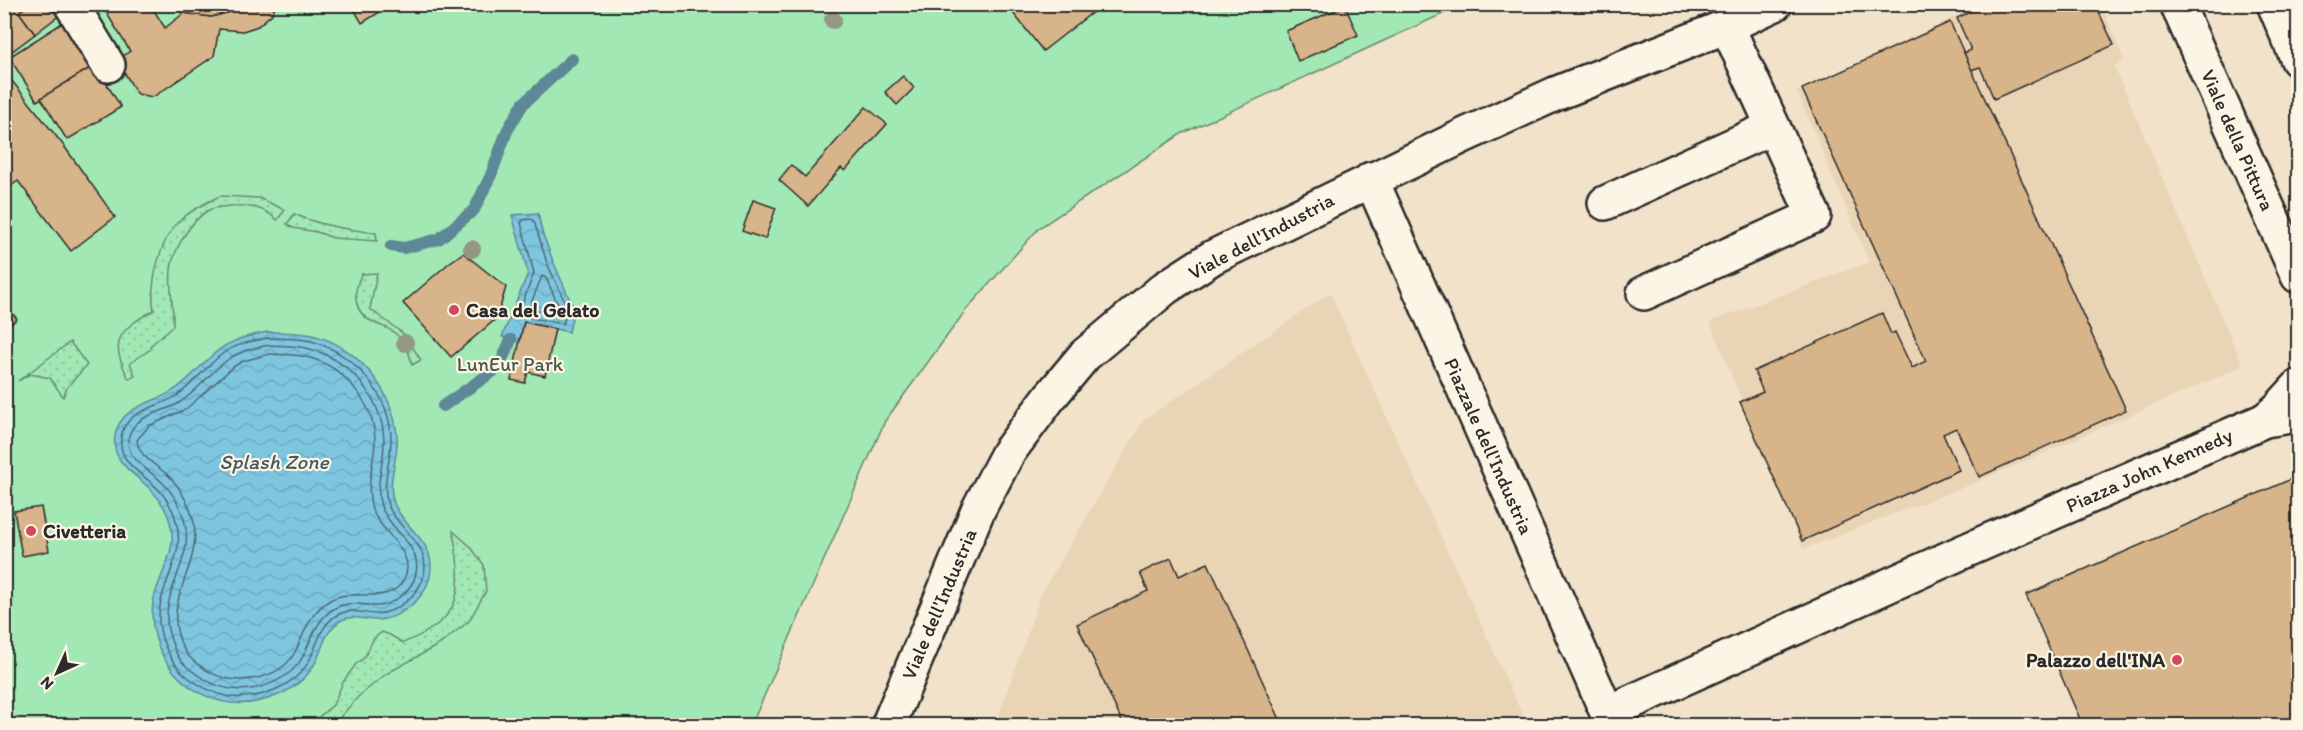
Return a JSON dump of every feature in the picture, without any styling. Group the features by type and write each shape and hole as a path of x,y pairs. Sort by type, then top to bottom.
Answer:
{"street":[{"path":"71,4 108,65"},
{"name":"Viale dell'Industria","path":"888,726 978,510 1008,453 1049,398 1086,355 1165,288 1213,257 1371,179 1555,94 1727,26 1775,4"},
{"name":"Viale della Pittura","path":"2177,4 2298,276"},
{"path":"2274,4 2298,60"},
{"path":"1644,293 1814,216 1727,26"},
{"path":"1605,203 1773,127"},
{"name":"Piazzale dell'Industria","path":"1371,179 1610,720 2002,535"},
{"path":"2265,420 2298,387"},
{"name":"Piazza John Kennedy","path":"2002,535 2265,420 2298,415"}],"shaded area":[{"path":"1980,5 2101,5 2124,60 2114,66 2243,366 1969,485 1803,549 1710,322 1869,262 1797,92"},
{"path":"1330,293 1527,725 995,726 1042,592 1144,420"}],"green space":[{"name":"LunEur Park","path":"4,5 1462,5 1181,134 1039,228 966,310 885,421 751,726 5,725"},
{"path":"220,196 259,198 285,210 277,220 267,212 255,208 221,207 207,211 194,222 179,245 172,262 173,326 150,346 151,349 130,363 135,376 129,379 119,355 120,337 132,324 154,310 155,275 166,239 184,217"},
{"path":"294,214 324,224 376,233 377,241 333,238 317,232 293,228 287,224"},
{"path":"377,273 370,309 405,335 421,360 412,365 408,350 398,336 366,318 358,307 356,294 362,274"},
{"path":"70,342 87,365 68,386 63,397 50,378 30,374 18,381"},
{"path":"453,531 470,546 484,565 486,591 469,621 440,644 386,674 359,696 333,725 309,725 333,705 343,682 356,664 364,658 374,638 382,632 403,643 423,634 449,613 458,587"}],"water":[{"path":"538,213 542,232 574,309 569,332 524,322 519,342 502,337 528,273 512,215"},
{"name":"Splash Zone","path":"267,332 306,334 328,341 358,359 380,386 394,419 397,436 391,487 394,503 398,512 429,553 430,576 417,600 403,612 377,620 348,618 334,626 307,675 289,690 254,702 231,703 198,692 183,681 171,669 155,638 152,621 153,603 170,553 172,533 170,522 157,497 119,459 115,436 118,426 131,412 174,390 220,349 237,340"}],"building":[{"path":"4,4 29,4 19,12 35,34 7,55 4,52"},
{"path":"29,4 62,4 66,10 35,34 19,12"},
{"path":"101,4 150,4 165,28 184,13 211,17 238,10 245,4 276,4 272,14 258,26 243,31 219,29 214,56 153,97 137,94 117,60 130,51"},
{"path":"168,4 245,4 238,10 211,17 184,13"},
{"path":"351,4 393,4 362,23"},
{"path":"1015,4 1103,4 1043,51 1010,9"},
{"path":"1987,4 2095,4 2114,45 1994,99 1980,67 1971,70 1964,53 1971,50 1957,18"},
{"path":"1345,6 1358,35 1298,61 1286,31"},
{"path":"67,20 95,65 37,101 9,57"},
{"path":"1950,22 2126,410 1979,477 1956,428 1943,434 1959,470 1802,541 1740,402 1763,392 1754,371 1882,313 1891,334 1895,332 1912,368 1926,361 1802,89"},
{"path":"95,65 121,107 67,140 41,98"},
{"path":"4,71 64,146 115,217 71,251 18,181 4,191"},
{"path":"903,76 914,88 897,105 885,92"},
{"path":"866,107 887,124 845,171 841,168 808,206 779,180 791,165 805,177"},
{"path":"753,200 776,208 765,239 742,231"},
{"name":"Casa del Gelato","path":"463,253 506,287 497,318 451,357 403,303"},
{"path":"4,302 17,319 4,329"},
{"path":"524,322 555,329 545,376 528,372 525,383 511,380"},
{"name":"Palazzo dell'INA","path":"2298,476 2298,726 2083,726 2026,595"},
{"path":"4,484 11,488 10,501 4,503"},
{"name":"Civetteria","path":"41,507 49,551 22,556 14,511"},
{"path":"1171,558 1179,576 1208,563 1283,726 1124,726 1077,624 1148,591 1140,573"}],"waterway":[{"path":"391,246 404,248 439,239 474,210 491,175 507,131 523,104 572,59"},
{"path":"443,406 498,368 511,340"}],"place":[{"name":"Casa del Gelato","path":"454,310"},
{"name":"Civetteria","path":"31,531"},
{"name":"Palazzo dell'INA","path":"2177,660"}]}
